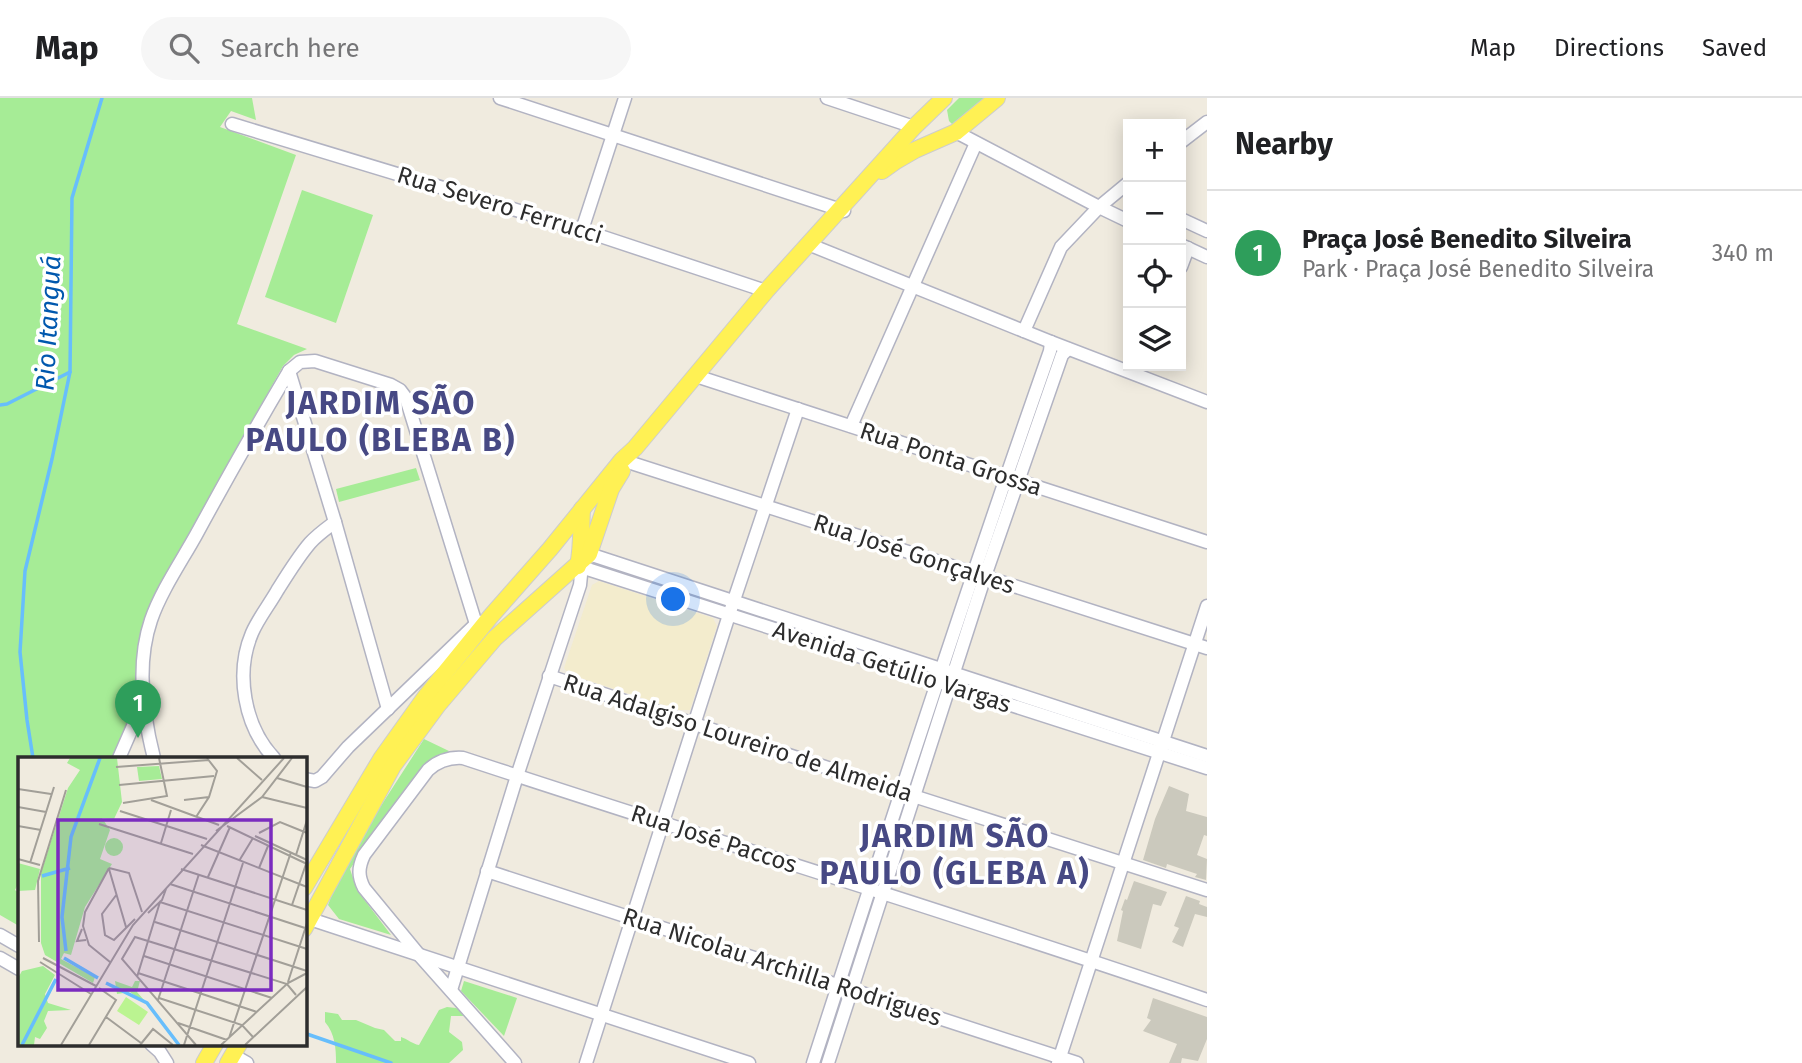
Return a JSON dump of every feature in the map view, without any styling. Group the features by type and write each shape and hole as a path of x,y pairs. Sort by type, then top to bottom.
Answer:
{"main road":[{"path":"306,885 381,759 462,644 491,616 550,549 765,291 876,176 915,150 956,132 997,98"},
{"path":"838,213 914,127 942,100"},
{"path":"942,100 941,117 945,124 956,132"},
{"path":"914,127 938,134 956,132"},
{"path":"307,924 393,766 438,705 495,638 578,562 628,456"},
{"path":"578,562 582,509"},
{"path":"550,549 566,547 578,562"},
{"path":"204,1063 214,1046"}],"street":[{"path":"500,98 838,213"},
{"path":"582,230 625,98"},
{"path":"827,98 914,127"},
{"path":"1186,138 1207,122"},
{"name":"Rua Severo Ferrucci","path":"232,124 582,230 765,291"},
{"path":"956,132 1123,219"},
{"path":"851,426 976,143"},
{"path":"1024,331 1061,247 1099,207 1123,190"},
{"path":"1186,221 1207,231"},
{"path":"808,244 1068,349 1123,365"},
{"path":"1186,247 1207,257"},
{"path":"828,1063 882,894 908,794 1011,478 1051,342"},
{"path":"1011,478 1062,355 1068,349"},
{"path":"154,757 144,701 143,659 151,621 172,577 243,449 289,371 299,362 314,361 391,385 400,390 406,398 476,624"},
{"path":"289,371 388,709"},
{"path":"1142,371 1207,402"},
{"name":"Rua Ponta Grossa","path":"696,376 1207,542"},
{"path":"586,1063 729,615 799,409"},
{"name":"Rua José Gonçalves","path":"628,456 766,506 1201,646"},
{"path":"267,756 248,712 244,688 244,660 252,632 311,541 335,522"},
{"path":"451,990 580,585 578,562"},
{"name":"Avenida Getúlio Vargas","path":"578,562 734,602 945,677 1161,747 1207,768"},
{"name":"Avenida Getúlio Vargas","path":"578,562 729,615 945,677"},
{"path":"1059,1060 1161,747 1201,646 1207,606"},
{"path":"306,780 315,782 322,778 348,747 462,644 476,624 491,616"},
{"name":"Rua Adalgiso Loureiro de Almeida","path":"549,676 1207,890"},
{"path":"119,757 144,701"},
{"name":"Avenida Getúlio Vargas","path":"1161,747 1207,756"},
{"name":"Rua José Paccos","path":"420,956 364,888 359,880 359,871 364,855 432,766 450,758 463,758 1092,960 1207,1000"},
{"path":"813,1063 869,890 908,794"},
{"name":"Rua Nicolau Archilla Rodrigues","path":"487,871 1059,1060 1077,1063"},
{"path":"307,924 420,956 749,1063"},
{"path":"0,934 18,945"},
{"path":"420,956 515,1063"},
{"path":"0,958 18,968"},
{"path":"152,1046 167,1063"}],"shaded area":[{"path":"599,581 713,618 717,626 690,710 679,710 569,675 564,668 592,585"}],"green space":[{"path":"0,98 252,98 256,120 231,111 220,127 296,155 237,324 307,349 294,355 283,366 155,594 141,634 138,699 114,757 18,757 18,884 15,890 18,892 18,925 0,915"},
{"path":"959,98 988,98 954,126 949,121 947,110"},
{"path":"302,190 373,215 336,323 265,297"},
{"path":"416,468 420,480 339,502 336,489"},
{"path":"424,739 449,751 429,763 408,785 350,869 357,890 391,935 339,919 328,905 344,863"},
{"path":"464,981 517,998 504,1036 461,991"},
{"path":"447,1007 462,1011 463,1016 451,1016 449,1032 462,1042 463,1050 449,1063 336,1063 334,1041 325,1022 325,1012 338,1014 342,1020 356,1020 384,1030 395,1041 401,1041 401,1037 419,1045 439,1010"}],"building":[{"path":"1169,786 1189,794 1186,811 1207,817 1207,836 1204,835 1197,855 1207,859 1206,880 1195,877 1197,874 1167,864 1166,868 1143,860 1155,819"},
{"path":"1134,881 1167,892 1161,906 1153,904 1141,949 1117,941 1123,911 1121,910"},
{"path":"1186,896 1207,907 1207,917 1195,914 1183,947 1172,942 1179,928 1174,926"},
{"path":"1153,998 1207,1017 1207,1039 1198,1061 1182,1058 1181,1063 1169,1063 1177,1044 1143,1031 1151,1020 1147,1018"}],"waterway":[{"name":"Rio Itanguá","path":"33,757 20,652 25,571 70,372 72,198 102,98"},
{"path":"0,405 70,372"},
{"path":"306,1034 391,1063"}],"place":[{"name":"Praça José Benedito Silveira","path":"138,738"}],"district":[{"name":"JARDIM SÃO PAULO (BLEBA B)","path":"381,422"},
{"name":"JARDIM SÃO PAULO (GLEBA A)","path":"955,854"}]}
